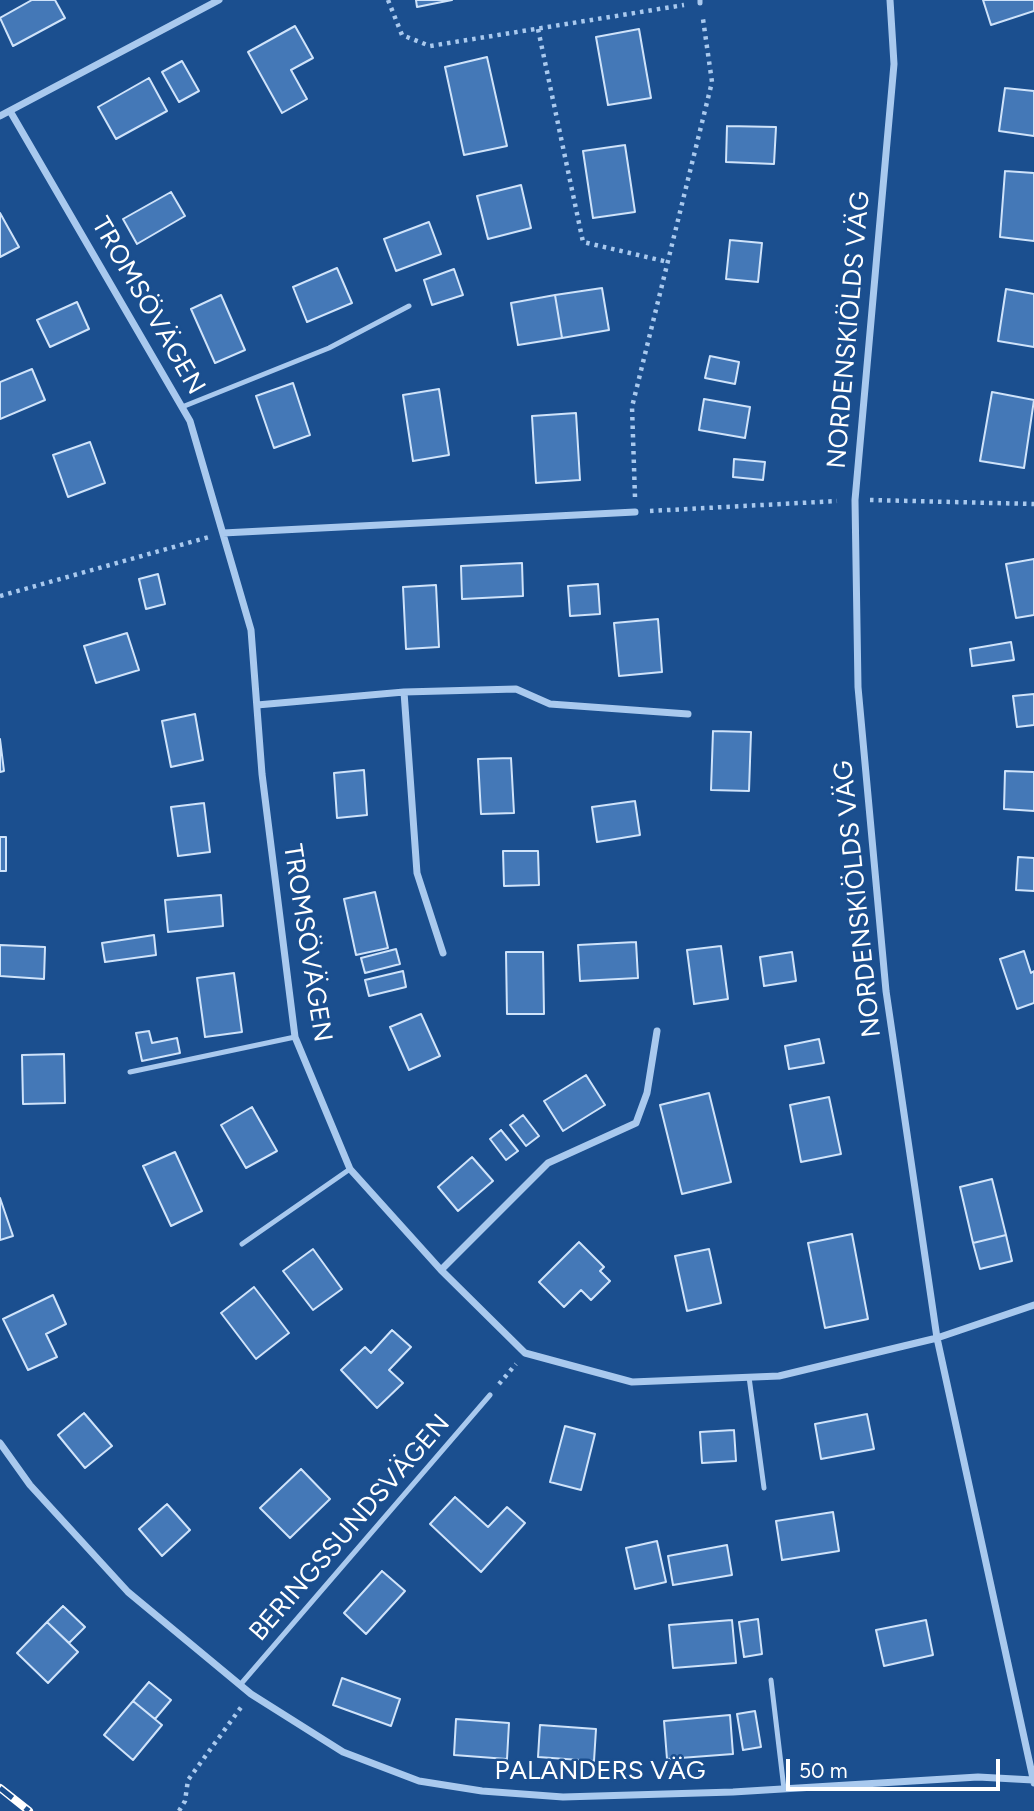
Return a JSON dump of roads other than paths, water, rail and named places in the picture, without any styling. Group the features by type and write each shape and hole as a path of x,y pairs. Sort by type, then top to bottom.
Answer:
{"street":[{"path":"0,116 219,0"},
{"name":"NORDENSKIÖLDS VÄG","path":"890,0 894,64 855,500 858,687 885,977 937,1338 1034,1782"},
{"name":"TROMSÖVÄGEN","path":"10,111 190,421 251,630 262,774 295,1037 349,1169 441,1270 525,1353 632,1382 779,1376 937,1338 1034,1305"},
{"path":"223,533 635,512"},
{"path":"257,705 404,692 516,689 550,704 688,714"},
{"path":"404,692 417,873 443,953"},
{"path":"441,1270 548,1163 636,1123 647,1093 657,1031"},
{"name":"PALANDERS VÄG","path":"0,1443 30,1485 128,1592 251,1694 343,1752 419,1781 482,1791 563,1797 784,1789 978,1777 1034,1782"}],"lane":[{"path":"182,407 329,348 409,306"},
{"path":"130,1072 295,1037"},
{"path":"242,1244 349,1169"},
{"path":"749,1377 764,1488"},
{"name":"BERINGSSUNDSVÄGEN","path":"240,1685 489,1395"},
{"path":"771,1680 784,1789"}],"railway":[{"path":"0,1788 29,1811"}]}
